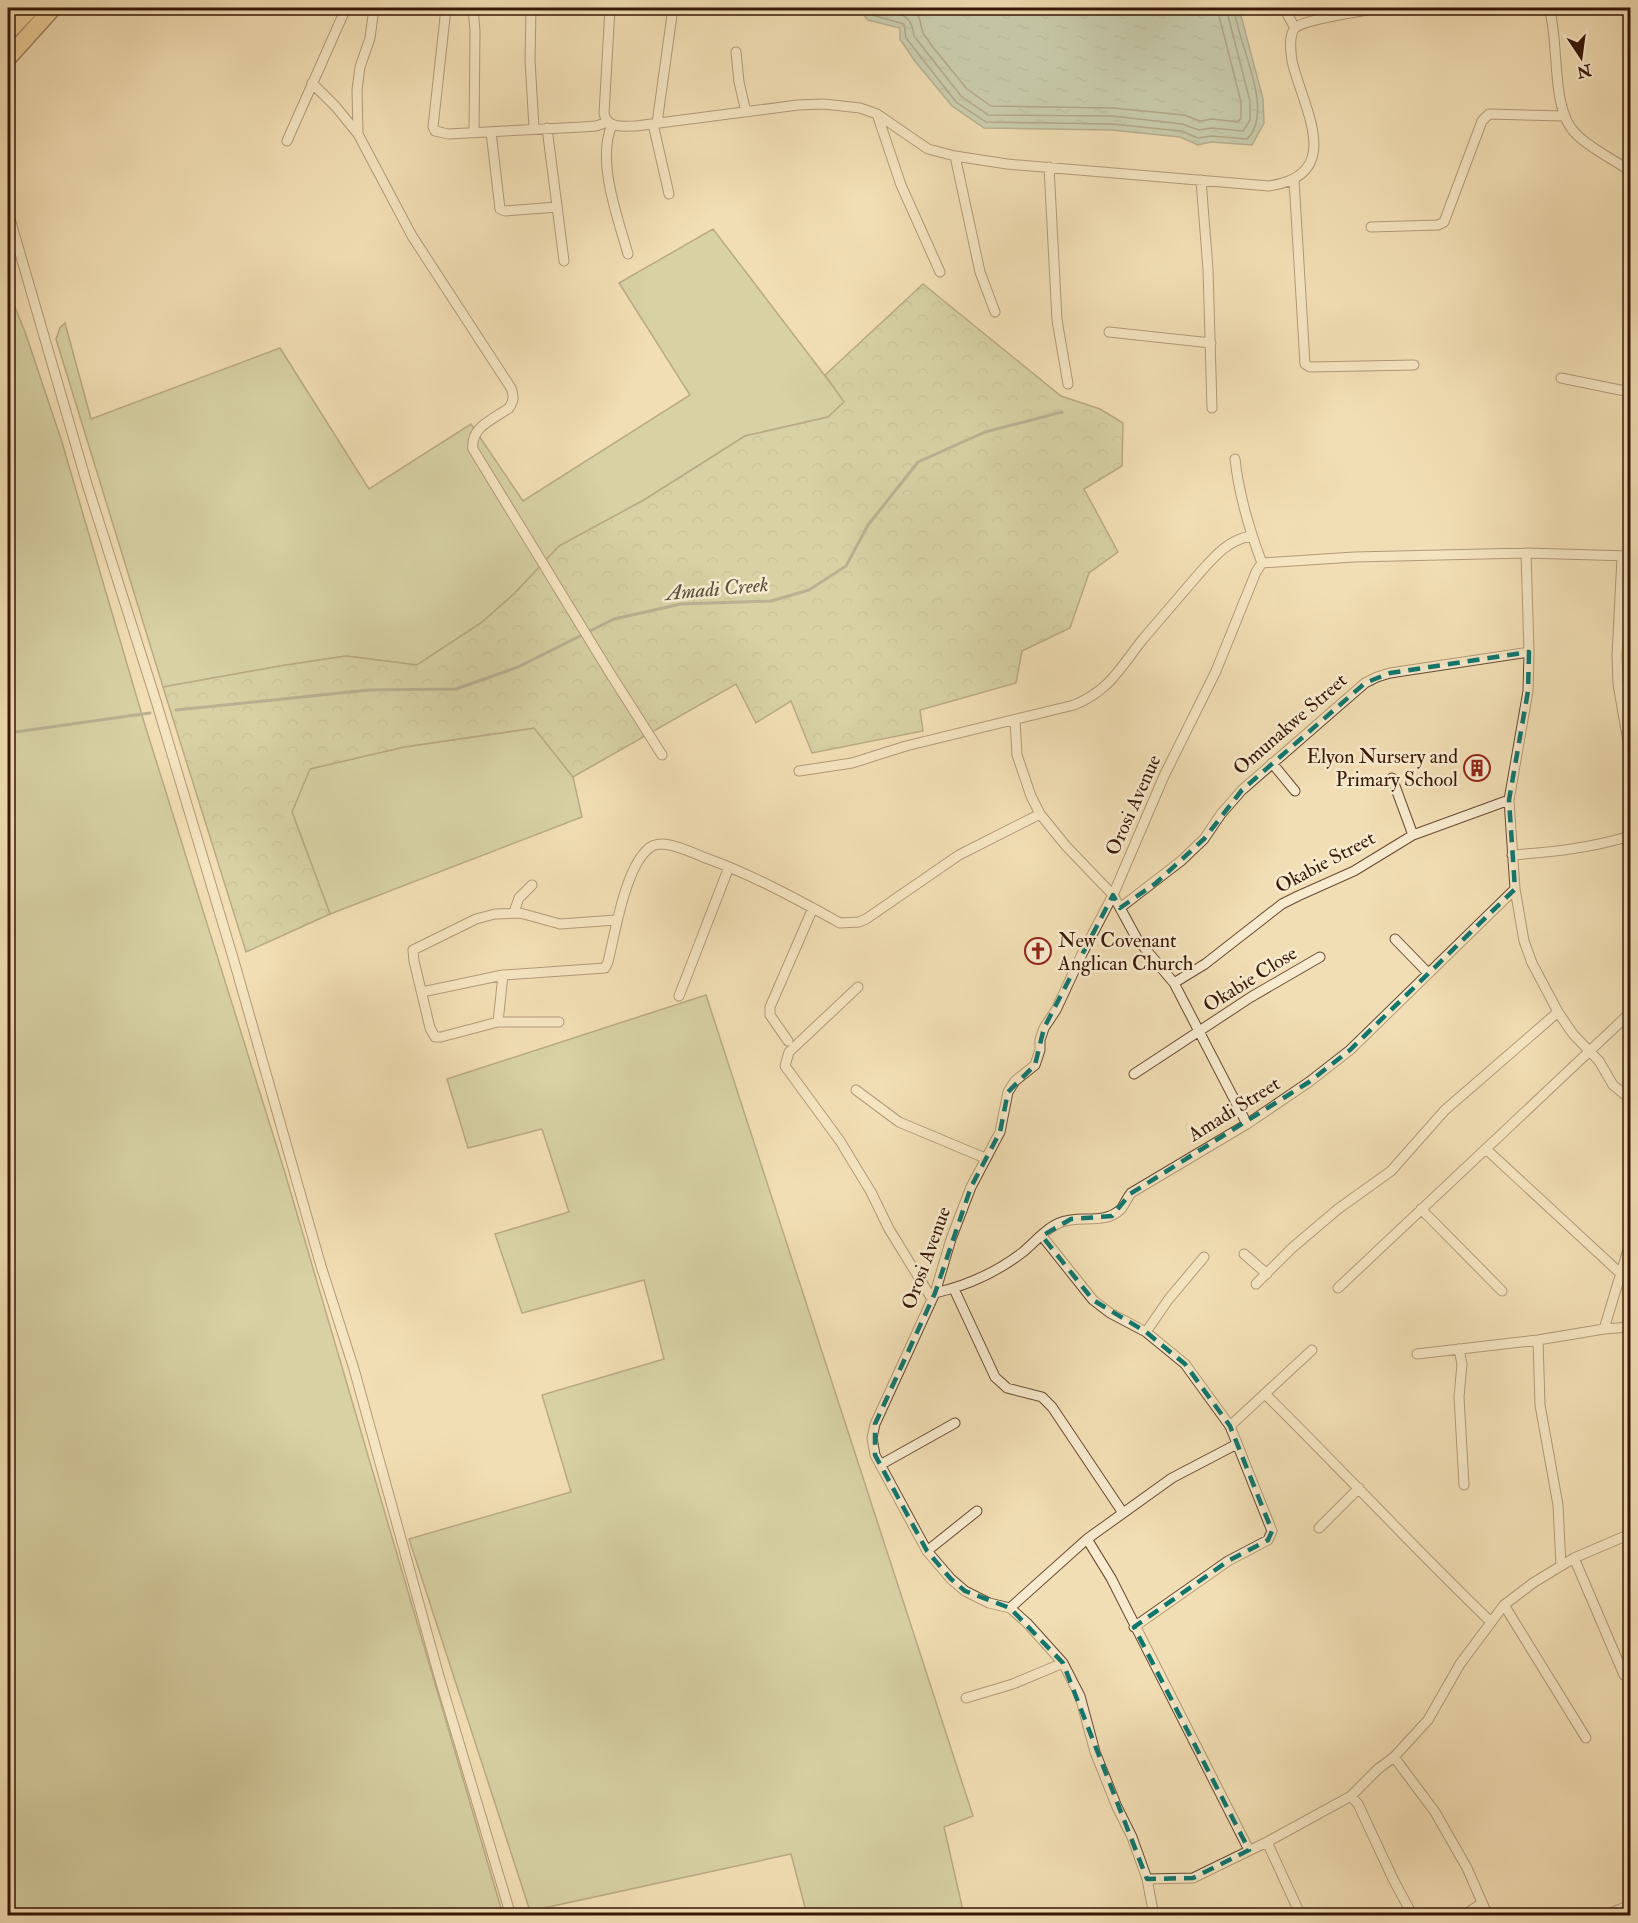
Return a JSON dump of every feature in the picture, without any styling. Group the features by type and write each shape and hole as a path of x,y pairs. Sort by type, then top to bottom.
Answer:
{"highway":[{"path":"8,32 31,8"},
{"path":"8,58 53,8"}],"street":[{"path":"286,141 346,8"},
{"path":"358,134 357,90 360,67 370,38 374,8"},
{"path":"446,8 433,127 435,131 442,133 582,127 610,123 636,126 824,104 860,108 877,114 928,149 955,156 1049,167 1269,186 1294,180 1307,167 1313,154 1315,138 1292,62 1291,39 1295,28 1310,22 1380,8"},
{"path":"473,8 475,31 474,133"},
{"path":"531,8 530,60 534,129"},
{"path":"610,8 604,87 604,114 610,123 606,149 611,192 628,254"},
{"path":"669,194 655,124 673,8"},
{"path":"1284,8 1295,28"},
{"path":"1549,8 1553,23 1563,116 1575,134 1630,171"},
{"path":"736,52 739,82 746,112"},
{"path":"312,83 358,134 412,236 511,388 512,404 478,429 472,440 473,449 588,639 662,755"},
{"path":"877,114 901,185 940,272"},
{"path":"1371,227 1438,225 1444,222 1482,121 1489,114 1563,116"},
{"path":"547,128 564,261"},
{"path":"491,132 500,209 505,211 556,207"},
{"path":"955,156 980,272 995,312"},
{"path":"1049,167 1057,320 1068,384"},
{"path":"1201,180 1208,269 1212,408"},
{"path":"1294,180 1305,364 1310,367 1414,365"},
{"path":"8,212 87,484 156,701 234,962 321,1266 354,1369 442,1686 511,1916"},
{"path":"1109,332 1211,343"},
{"path":"1562,378 1630,392"},
{"path":"1235,459 1239,489 1251,536 1262,563 1354,557 1526,553 1626,557 1617,655 1618,684 1630,753"},
{"path":"799,771 852,763 906,746 1074,705 1091,698 1103,689 1216,555 1231,541 1251,536"},
{"path":"1526,553 1528,690 1509,800 1515,889 1524,941 1532,963 1558,1012 1574,1034 1591,1050 1613,1085 1630,1100"},
{"name":"Orosi Avenue","path":"1010,1608 989,1603 965,1591 951,1579 927,1551 875,1455 872,1438 875,1424 934,1296 951,1239 971,1187 1000,1132 1011,1086 1035,1065 1044,1028 1056,1010 1113,895 1164,777 1216,671 1262,563"},
{"name":"Omunakwe Street","path":"1120,908 1181,861 1204,839 1221,814 1242,790 1365,683 1377,677 1419,668 1529,652"},
{"path":"1015,720 1017,755 1031,796 1040,814 1066,846 1113,895 1137,939 1174,983 1247,1124"},
{"path":"1272,763 1295,791"},
{"path":"1392,778 1413,835"},
{"name":"Okabie Street","path":"1174,983 1205,964 1282,904 1354,871 1413,835 1509,800"},
{"path":"422,992 503,975 604,968 608,962 616,920 635,866 651,846 662,844 674,846 774,887 840,922 859,922 882,909 960,855 1040,814"},
{"path":"1512,855 1570,850 1605,844 1630,836"},
{"path":"679,996 729,867"},
{"path":"514,912 519,898 532,885"},
{"name":"Amadi Street","path":"934,1296 981,1278 1020,1254 1053,1225 1071,1219 1096,1219 1112,1216 1119,1211 1131,1193 1247,1124 1310,1082 1350,1050 1515,889"},
{"path":"788,1041 770,1015 770,1007 813,908"},
{"path":"559,1022 498,1022 435,1037 430,1028 412,955 415,949 476,919 495,914 514,912 560,924 616,920"},
{"path":"1395,939 1428,974"},
{"name":"Okabie Close","path":"1134,1074 1251,997 1320,957"},
{"path":"498,1022 503,975"},
{"path":"858,987 789,1052 785,1066 840,1141 871,1192 889,1229 934,1296"},
{"path":"1256,1284 1338,1209 1391,1171 1445,1110 1558,1012"},
{"path":"1338,1288 1630,1013"},
{"path":"856,1090 899,1122 986,1158"},
{"path":"1487,1150 1620,1273"},
{"path":"1420,1209 1502,1291"},
{"path":"1042,1236 1093,1299 1110,1313 1146,1332 1185,1364 1230,1426 1272,1531 1268,1540 1228,1561 1134,1627"},
{"path":"1604,1329 1630,1243"},
{"path":"1244,1254 1266,1274"},
{"path":"1146,1332 1168,1300 1204,1257"},
{"path":"954,1289 995,1377 1007,1388 1042,1397 1052,1407 1123,1513"},
{"path":"1417,1354 1630,1327"},
{"path":"1538,1340 1540,1405 1558,1505 1561,1566"},
{"path":"1459,1349 1462,1364 1459,1397 1464,1485"},
{"path":"1230,1426 1312,1350"},
{"path":"1265,1394 1491,1622"},
{"path":"880,1465 955,1423"},
{"path":"1154,1916 1147,1879 1132,1837 1095,1752 1080,1696 1063,1663 1027,1623 1010,1608 1087,1539 1172,1478 1237,1444"},
{"path":"1318,1528 1359,1488"},
{"path":"927,1551 977,1511"},
{"path":"1147,1879 1193,1878 1267,1842 1352,1796 1378,1769 1394,1757 1428,1719 1460,1664 1504,1605 1533,1583 1574,1558 1630,1534"},
{"path":"1087,1539 1111,1578 1249,1850"},
{"path":"1574,1558 1624,1675"},
{"path":"1504,1605 1586,1738"},
{"path":"966,1698 1013,1684 1063,1663"},
{"path":"1394,1757 1435,1812 1467,1868 1488,1916"},
{"path":"1352,1796 1413,1916"},
{"path":"1267,1842 1301,1916"},
{"path":"1463,1916 1482,1903"},
{"path":"1604,1916 1630,1905"}],"highlighted area":[{"path":"1529,652 1528,691 1509,800 1515,889 1350,1050 1309,1082 1130,1194 1112,1216 1071,1219 1042,1236 1093,1300 1146,1332 1185,1364 1230,1426 1272,1531 1268,1540 1228,1561 1134,1627 1249,1850 1193,1878 1147,1879 1063,1663 1010,1608 965,1591 951,1579 927,1551 875,1455 875,1424 935,1293 971,1187 1000,1132 1008,1092 1035,1065 1044,1028 1113,895 1120,908 1156,883 1204,839 1242,790 1365,683 1390,673"}],"green space":[{"path":"713,229 845,402 828,417 745,436 644,500 559,546 515,593 481,623 417,665 346,656 163,687 56,339 60,328 65,323 91,419 280,348 369,489 471,424 523,501 690,395 619,283"},
{"path":"923,284 1061,396 1100,409 1123,423 1122,466 1084,489 1118,552 1089,573 1070,628 1022,651 1016,683 920,710 923,731 812,753 791,701 756,723 736,684 573,777 534,728 404,747 310,769 292,812 330,914 246,952 163,687 346,656 417,665 481,623 515,593 559,546 644,500 745,436 828,417 844,402 825,375"},
{"path":"8,290 25,332 61,439 144,722 285,1173 503,1915 8,1915"},
{"path":"535,728 573,777 582,817 330,914 292,812 309,769 404,747"},
{"path":"706,995 973,1816 944,1827 964,1915 807,1915 791,1854 530,1911 409,1539 571,1492 542,1395 664,1359 644,1280 522,1313 495,1234 569,1212 542,1129 468,1148 447,1079"}],"water":[{"path":"857,8 1239,8 1263,99 1264,123 1252,145 1211,142 1198,145 1180,137 1111,130 984,128 952,106 914,60 900,39 900,28 868,20"}],"waterway":[{"name":"Amadi Creek","path":"176,710 369,690 456,689 518,667 614,619 681,604 771,601 809,590 846,566 868,525 918,462 985,432 1062,412"},
{"name":"Amadi Creek","path":"8,733 150,713"}],"place":[{"name":"Elyon Nursery and Primary School","path":"1477,768"},
{"name":"New Covenant Anglican Church","path":"1038,951"}]}
